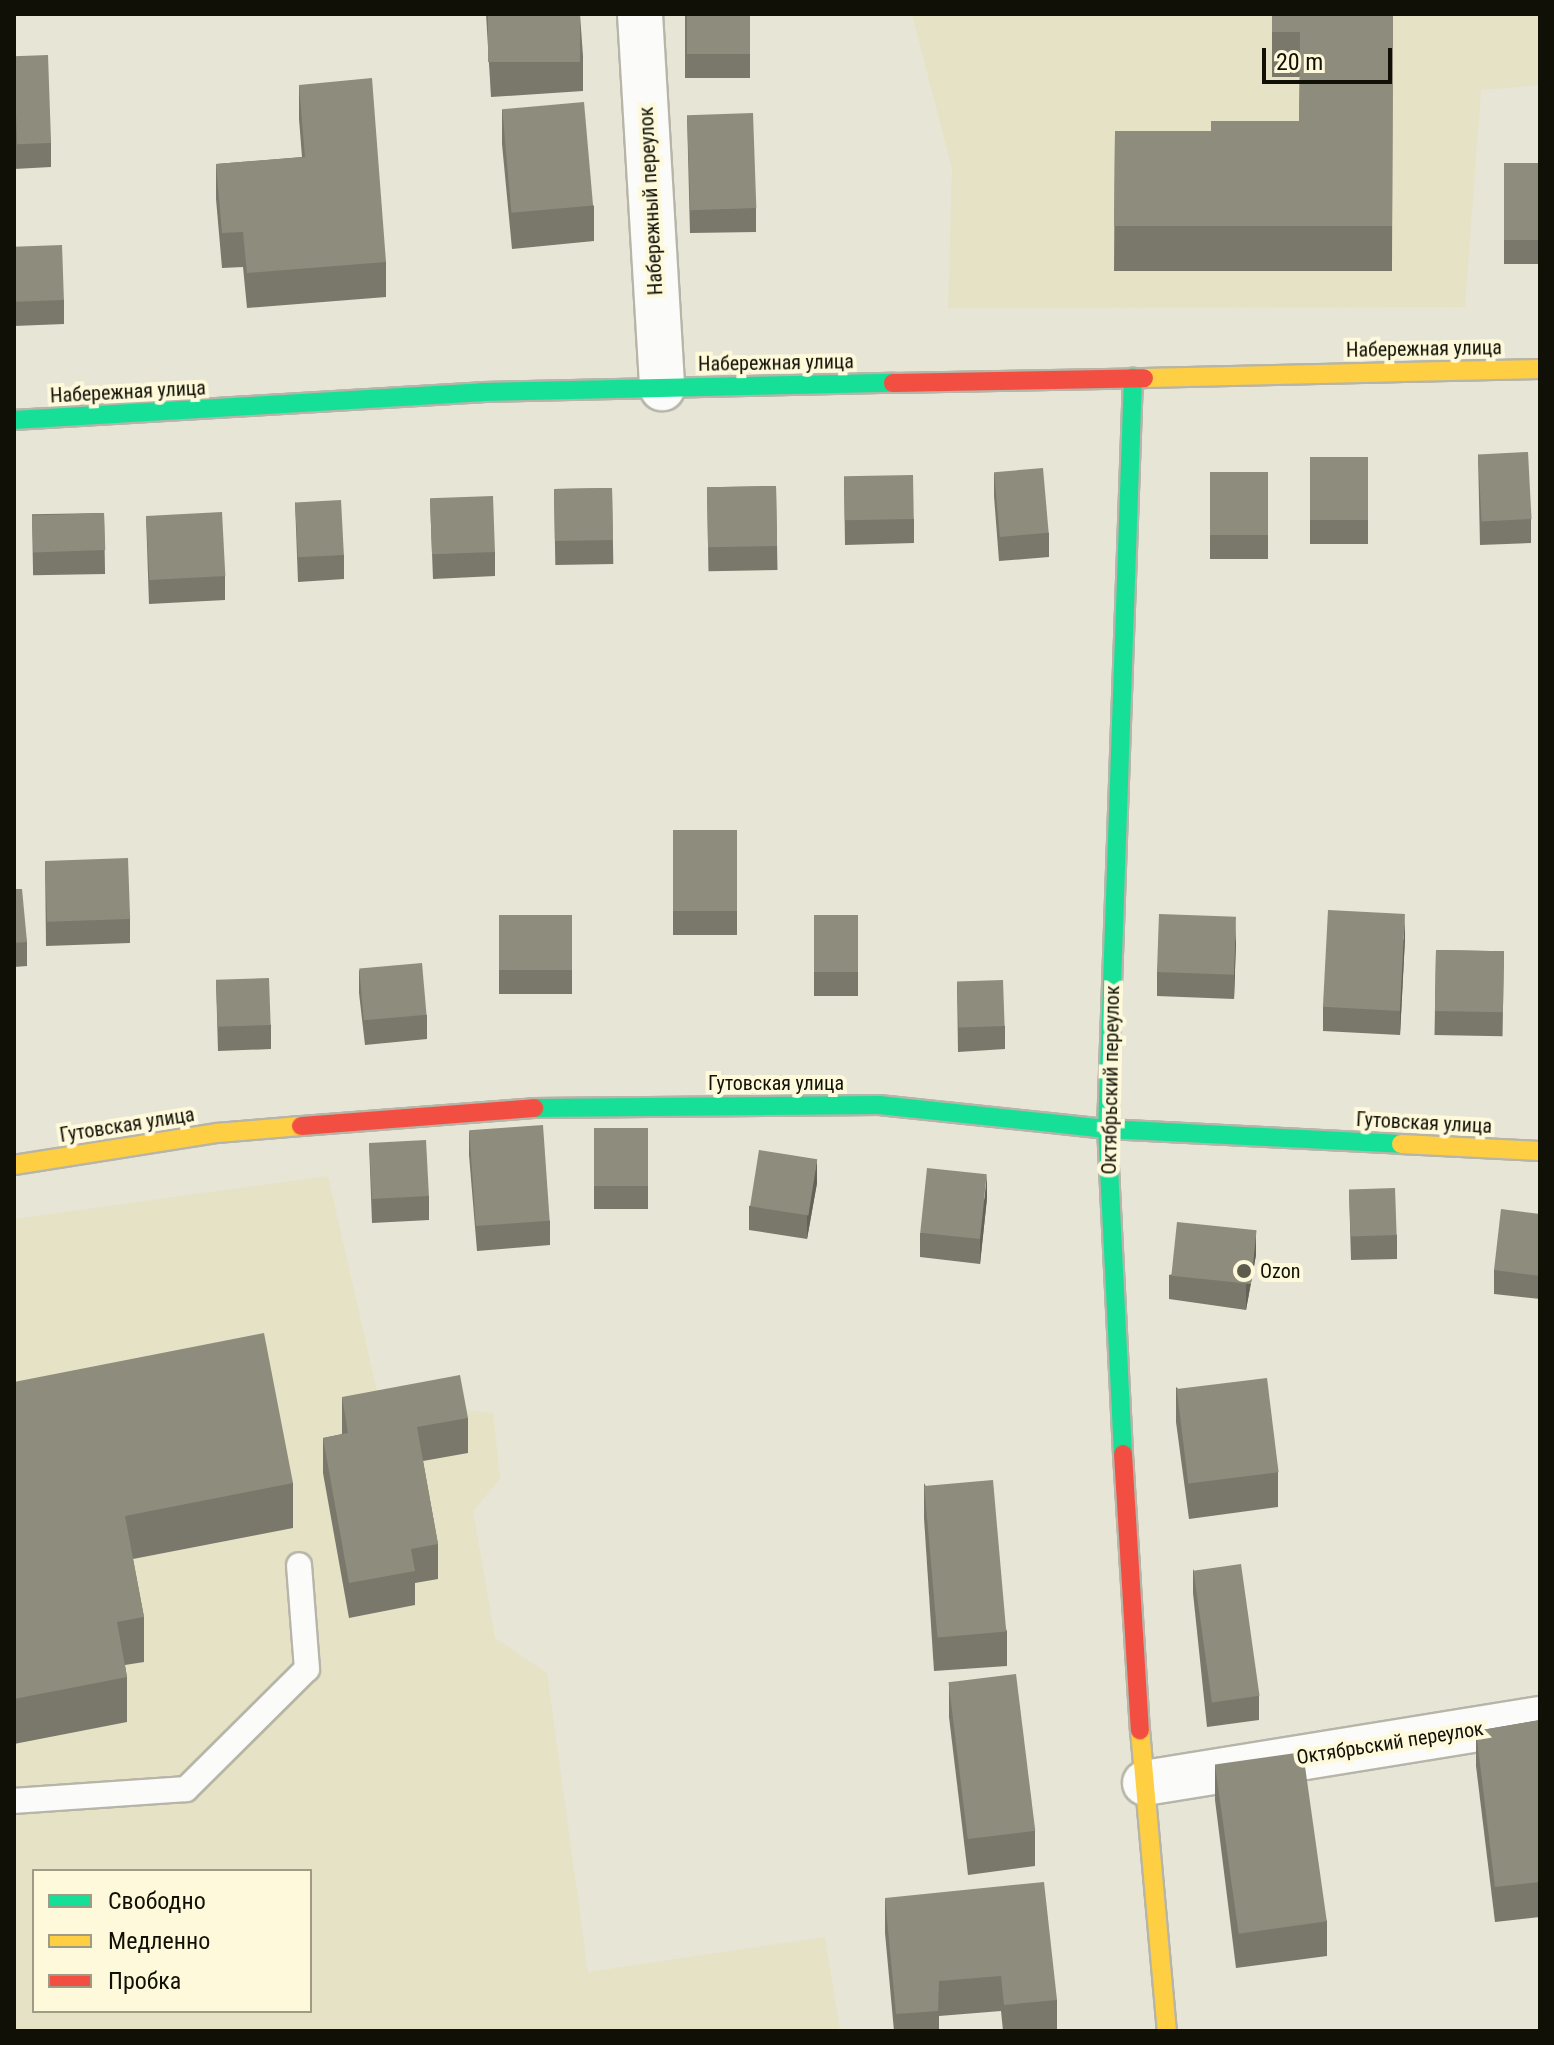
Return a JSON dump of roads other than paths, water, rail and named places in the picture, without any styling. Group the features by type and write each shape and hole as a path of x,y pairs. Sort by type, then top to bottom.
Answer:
{"street":[{"name":"Набережный переулок","path":"640,14 662,388"},
{"name":"Набережная улица","path":"14,420 481,392 1540,369"},
{"name":"Октябрьский переулок","path":"1133,377 1107,1129 1132,1646 1167,2031"},
{"name":"Гутовская улица","path":"14,1165 217,1133 561,1106 879,1105 1107,1129 1540,1151"},
{"name":"Октябрьский переулок","path":"1145,1783 1540,1719"}],"lane":[{"path":"15,1804 186,1789 307,1669 299,1565"}],"place":[{"name":"Ozon","path":"1244,1271"}]}
